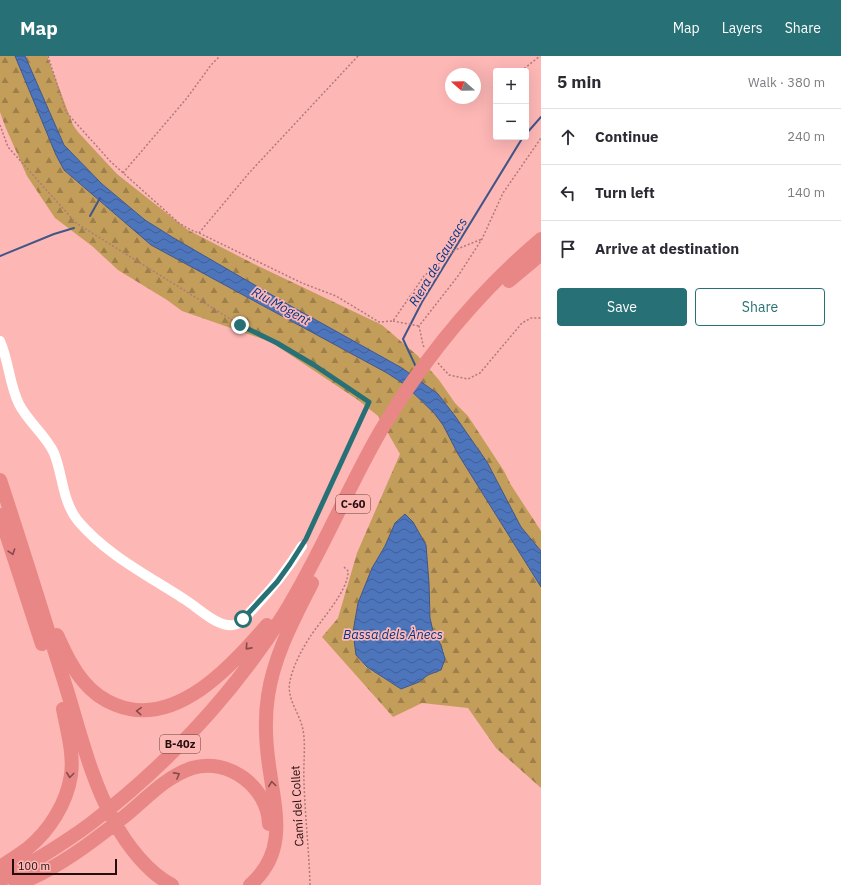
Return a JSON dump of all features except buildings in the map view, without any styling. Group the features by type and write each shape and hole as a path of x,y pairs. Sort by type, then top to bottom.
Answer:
{"highway":[{"path":"512,273 541,234"},
{"name":"C-60","path":"317,563 382,437 424,377 447,340 481,308 541,239"},
{"name":"C-60","path":"512,273 541,254"},
{"path":"512,273 541,261"},
{"path":"0,480 40,602 91,779"},
{"path":"0,515 63,709 91,779 143,872 159,885"},
{"path":"40,602 48,613 67,657 89,688 103,699 123,708 140,711 153,710 175,704 193,694 215,678 245,650 317,563"},
{"path":"250,885 259,877 268,864 276,837 275,807 267,753 266,729 266,706 270,684 276,660 317,563"},
{"name":"B-40z","path":"0,881 47,854 90,824 131,790 178,747 219,702 253,658 317,563"},
{"name":"B-40z","path":"8,885 48,862 94,831 125,806 196,739 256,668 279,634 317,563"},
{"path":"0,867 28,848 49,826 67,793 71,775 71,755 63,709"},
{"path":"16,885 34,878 76,853 176,775 191,768 205,766 227,769 240,774 256,789 267,810 270,828 268,845 255,870 238,885"},
{"path":"132,854 172,885"}],"street":[{"path":"1,343 12,388 19,404 51,447 59,469 69,507 77,520 88,532 114,554 185,599 219,623 227,625 239,622 261,600 290,564 302,546"}],"path":[{"path":"48,56 66,112 122,173 179,223 190,230 200,233 302,283 336,296 379,322 392,321 419,326"},
{"path":"122,173 187,98 211,65 220,56"},
{"path":"200,233 249,173 358,56"},
{"path":"525,68 540,56"},
{"path":"0,125 8,147 76,223 240,325 277,343 314,365 368,401 369,405 302,546"},
{"path":"422,345 419,326 458,276 482,239 503,193 541,138"},
{"path":"392,321 424,276 455,250 482,239"},
{"path":"449,375 468,379 480,373 522,323 531,318 541,318"},
{"name":"Camí del Collet","path":"310,885 304,791 302,726 289,693 290,680 311,636 320,625 345,586 348,571 343,566"}],"green space":[{"path":"0,56 15,56 56,155 64,170 151,245 387,373 404,384 434,413 443,425 458,454 541,587 541,788 496,748 468,708 422,703 393,717 322,637 338,618 357,553 400,454 378,416 358,400 271,342 182,311 118,270 92,246 55,218 27,176 0,112","holes":["385,546 430,607 432,629 444,654 441,670 428,675 419,682 401,689 366,667 356,655 358,603 372,568"]},
{"path":"25,56 47,56 73,125 78,132 117,174 188,230 252,263 382,325 418,356 439,380 455,403 468,416 504,471 511,485 541,531 541,551 521,527 487,462 438,394 402,368 289,305 145,220 102,184 64,145"}],"water":[{"name":"Riu Mogent","path":"15,56 25,56 64,145 102,184 145,220 289,305 402,368 438,394 487,462 521,527 541,551 541,587 458,454 443,425 434,413 404,384 387,373 151,245 64,170 56,155"},
{"name":"Bassa dels Ànecs","path":"405,514 413,522 426,545 430,618 433,631 441,645 445,659 441,670 428,675 419,682 401,689 367,667 356,655 353,632 358,603 372,568 385,546 395,523"}],"waterway":[{"name":"Riera de Gausacs","path":"529,131 541,117"},
{"name":"Riera de Gausacs","path":"416,367 403,339 422,302 521,140"},
{"path":"90,216 100,198"},
{"path":"0,256 54,234 74,228"}],"route":[{"path":"240,325 277,343 314,365 369,402 369,405 306,539 277,582 243,619"}]}
